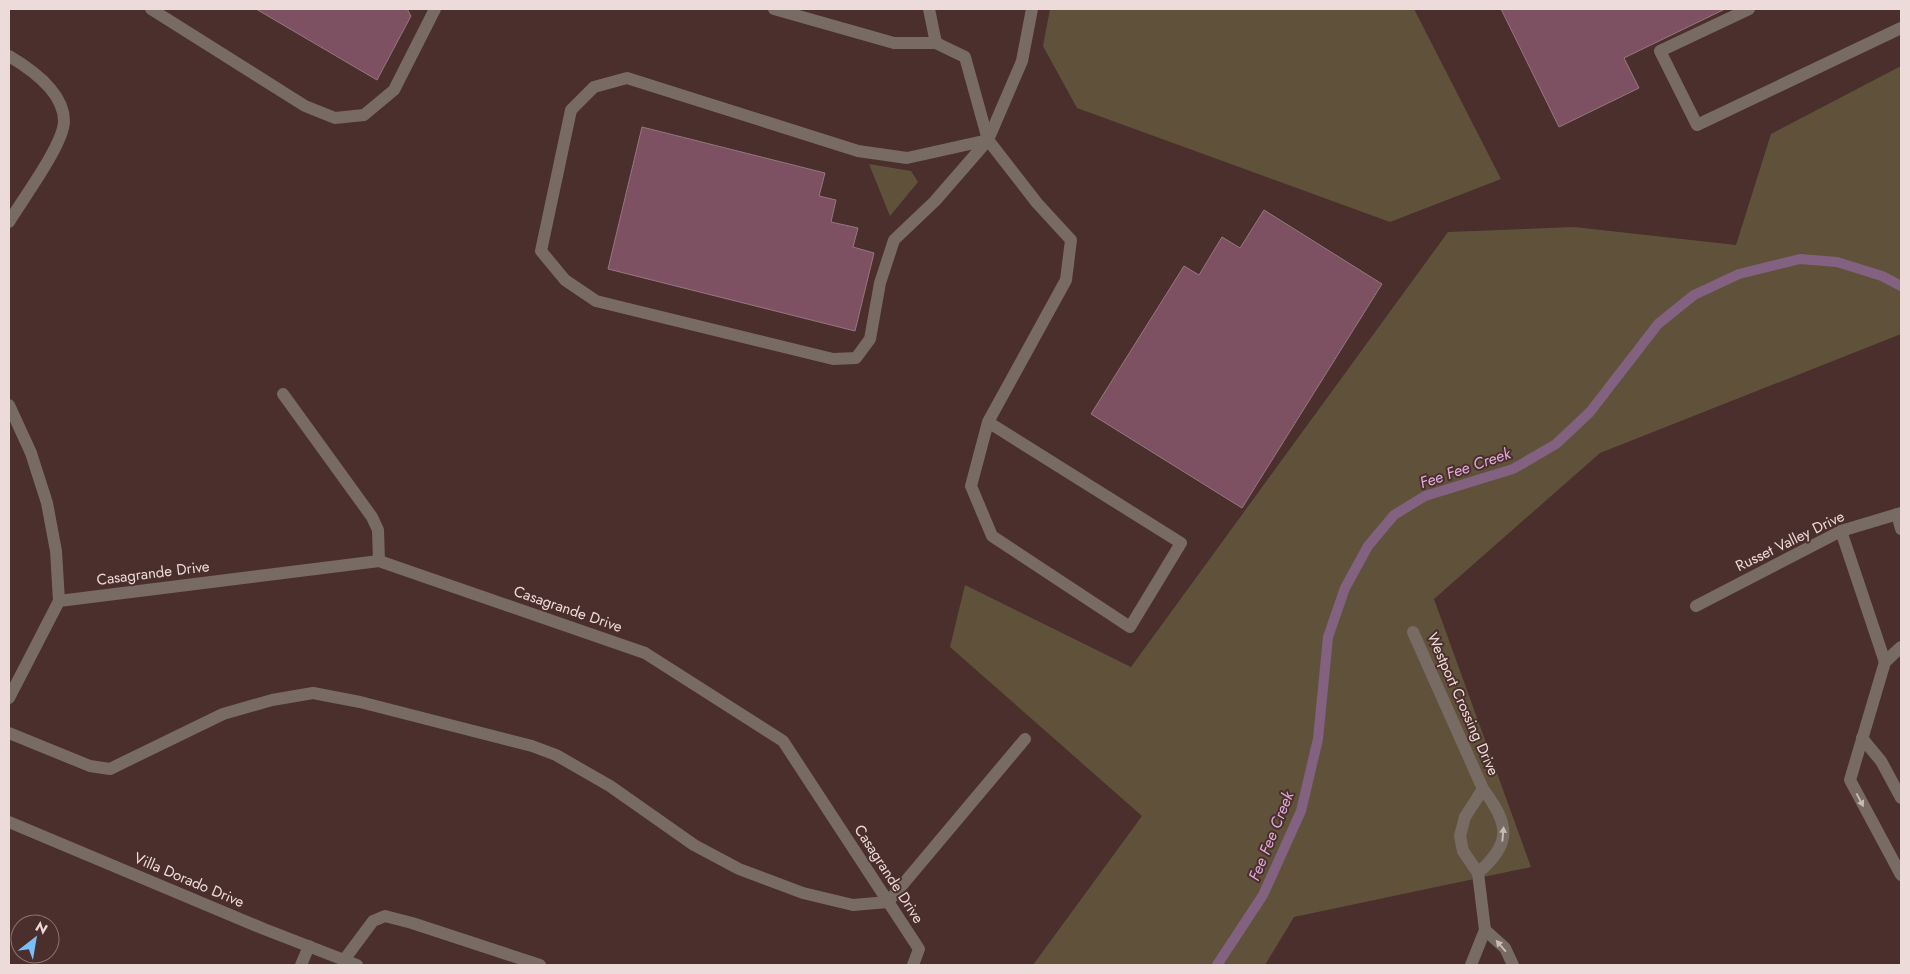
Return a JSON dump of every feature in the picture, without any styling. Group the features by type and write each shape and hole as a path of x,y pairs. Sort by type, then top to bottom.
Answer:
{"street":[{"path":"151,9 305,106 335,118 364,115 394,90 435,9"},
{"path":"774,9 894,43 936,43 965,57 988,140 1037,203 1071,240 1066,280 988,422 970,486 992,536 1130,627 1181,543 988,422"},
{"path":"929,9 936,43"},
{"path":"988,140 907,158 858,151 627,78 594,87 571,110 541,251 565,280 596,300 833,359 856,358 870,339 880,283 894,240 935,201 988,140 1022,61 1032,9"},
{"path":"1749,9 1660,51 1697,125 1901,28"},
{"path":"9,56 27,66 49,87 59,102 64,121 56,148 9,222"},
{"path":"284,394 372,517 378,530 379,561"},
{"path":"9,405 31,453 47,503 56,551 59,601 9,698"},
{"path":"1899,513 1901,529"},
{"name":"Russet Valley Drive","path":"1696,606 1841,531 1899,513"},
{"path":"1841,531 1885,662"},
{"name":"Casagrande Drive","path":"59,601 379,561 645,653 783,741 919,949 913,965"},
{"name":"Westport Crossing Drive","path":"1414,632 1483,790 1495,805 1504,824 1504,840 1495,859 1478,873"},
{"path":"1901,647 1885,662 1850,780 1901,876"},
{"path":"9,733 90,766 110,769 222,714 241,708 272,700 313,693 360,702 532,746 556,755 610,786 694,845 739,869 803,893 853,904 888,902 1025,739"},
{"path":"1862,738 1881,761 1901,798"},
{"name":"Westport Crossing Drive","path":"1471,965 1485,930 1478,873 1463,851 1460,836 1465,818 1483,790"},
{"name":"Villa Dorado Drive","path":"9,822 357,965"},
{"path":"344,960 373,922 385,916 455,936 540,965"},
{"path":"1485,930 1505,948 1513,965"},
{"path":"302,965 308,946"}],"shaded area":[{"path":"1050,9 1414,9 1501,179 1390,222 1077,108 1043,46"},
{"path":"1901,66 1901,334 1600,453 1434,599 1531,867 1294,917 1265,965 1033,965 1142,816 950,647 965,585 1131,667 1448,232 1574,227 1736,245 1771,134"},
{"path":"869,164 911,171 918,182 890,216"}],"building":[{"path":"256,9 407,9 411,16 377,80"},
{"path":"1501,9 1725,9 1624,58 1639,88 1559,127"},
{"path":"642,127 825,173 819,196 836,200 831,222 858,228 853,247 874,253 855,331 608,269"},
{"path":"1264,210 1382,284 1242,508 1091,414 1184,266 1199,275 1222,237 1240,248"}],"waterway":[{"name":"Fee Fee Creek","path":"1217,965 1263,895 1301,811 1318,739 1328,637 1345,588 1368,546 1394,515 1425,496 1513,469 1556,444 1590,412 1658,324 1694,295 1739,274 1800,259 1837,262 1882,276 1901,286"}]}
